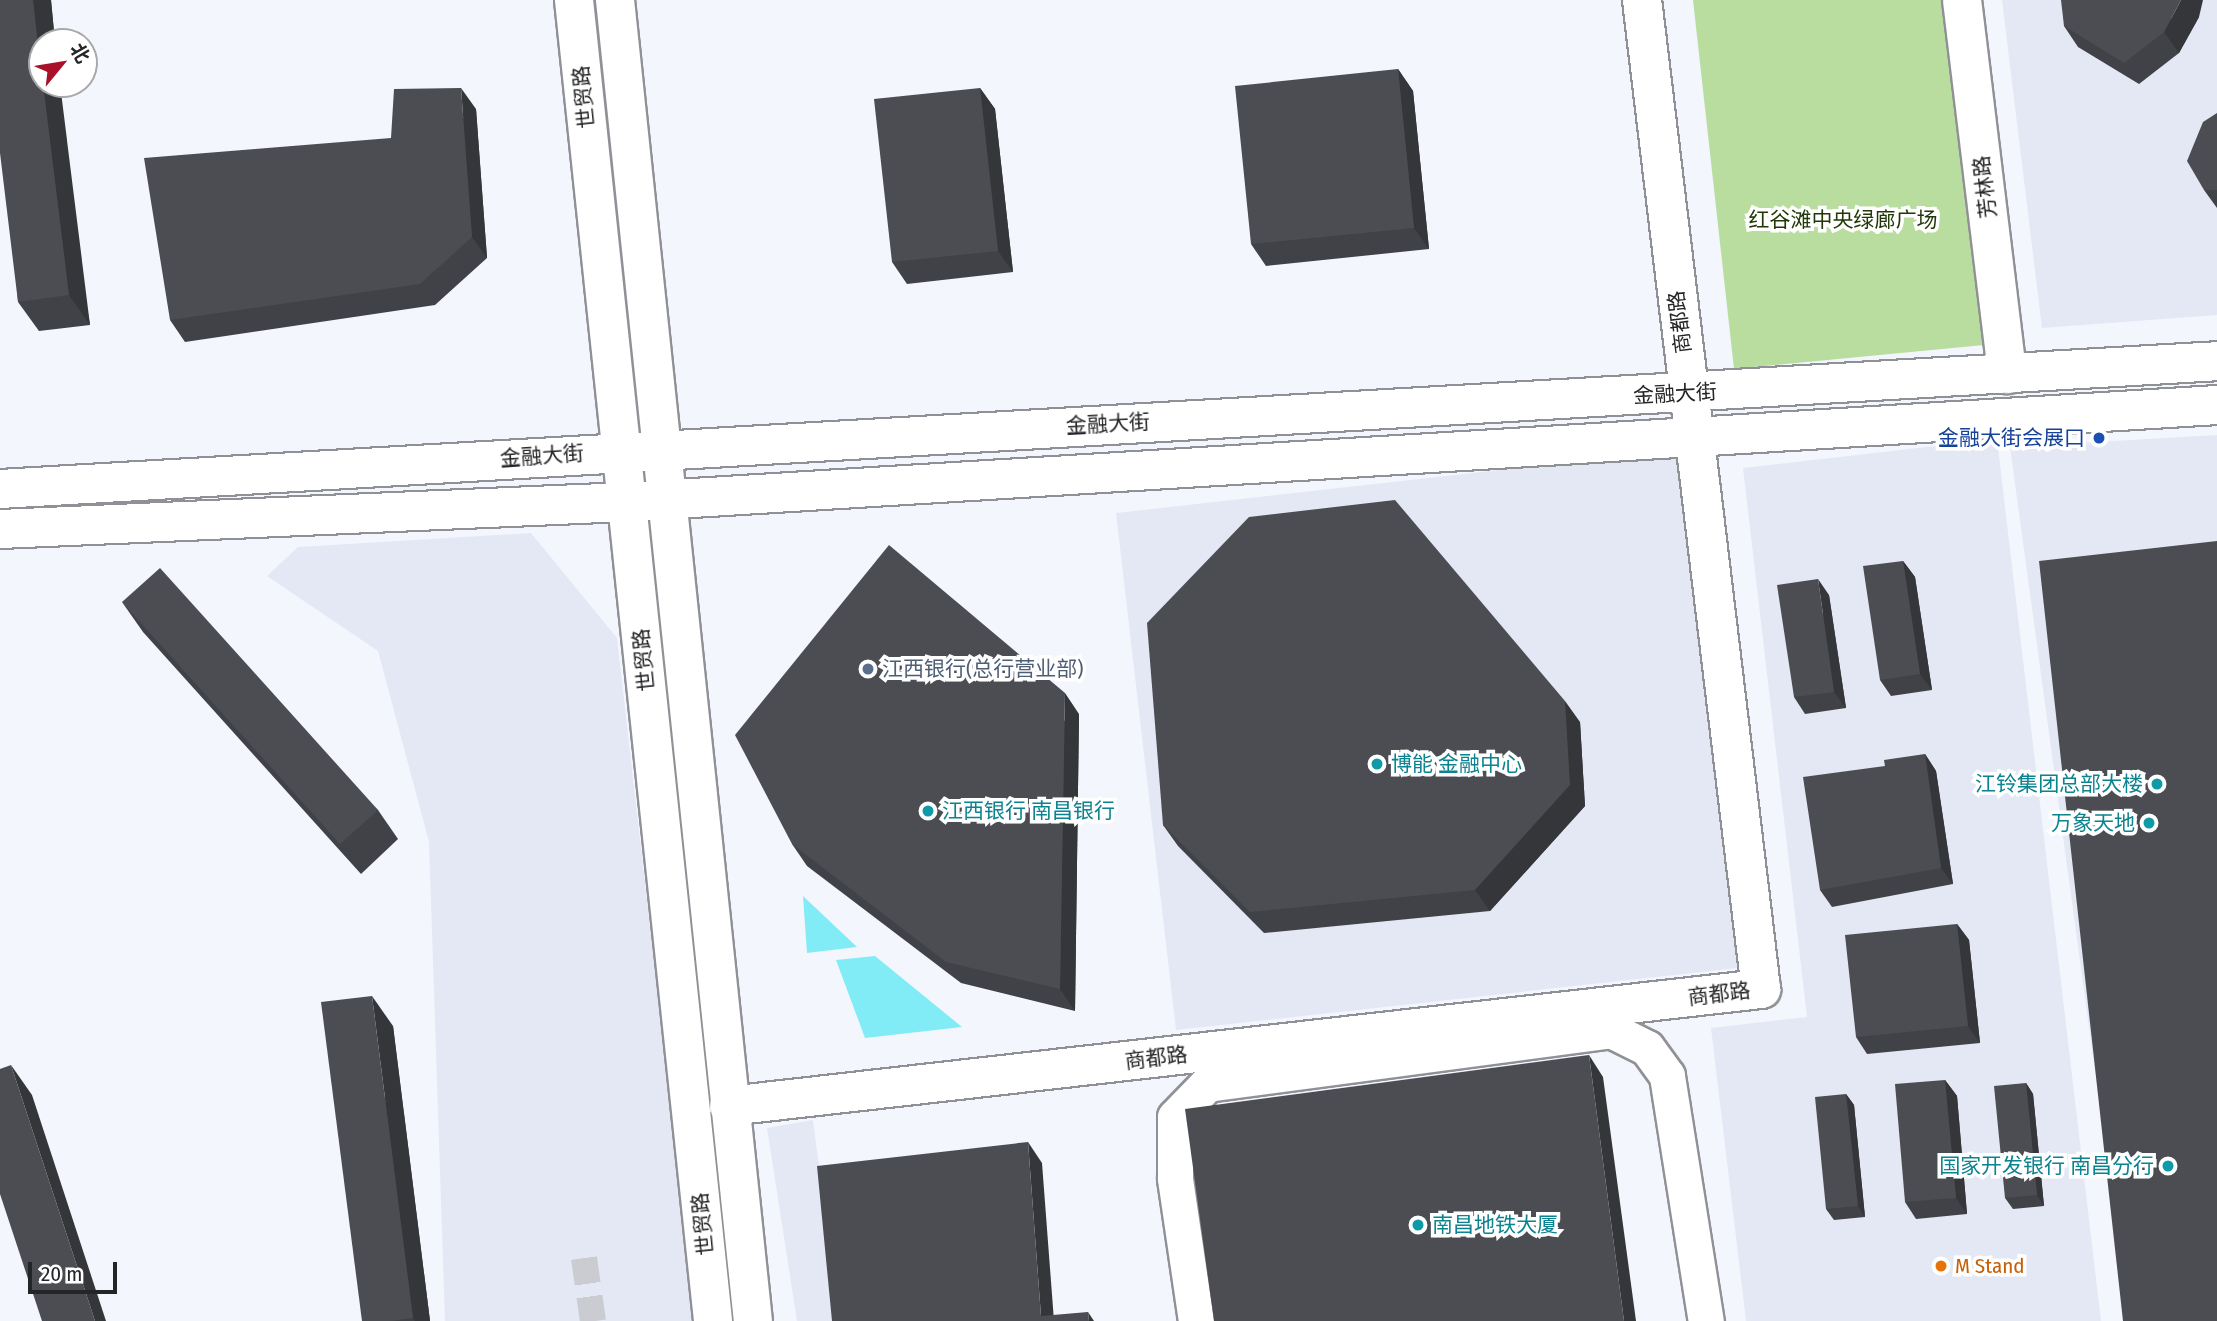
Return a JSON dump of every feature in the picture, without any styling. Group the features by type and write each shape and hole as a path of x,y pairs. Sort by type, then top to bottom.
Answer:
{"street":[{"name":"世贸路","path":"573,0 713,1321"},
{"name":"世贸路","path":"615,0 753,1321"},
{"name":"商都路","path":"729,1106 1761,989 1642,0"},
{"name":"芳林路","path":"1962,0 2007,374"},
{"name":"金融大街","path":"0,489 661,448 1689,393 2217,361"},
{"name":"金融大街","path":"0,528 627,502 2217,405"},
{"path":"1196,1321 1175,1178 1175,1117 1207,1084 1611,1030 1647,1048 1667,1076 1706,1321"}],"shaded area":[{"path":"2002,0 2217,0 2217,315 2042,328"},
{"name":"万象天地","path":"2217,435 2217,1321 2129,1321 2010,447"},
{"path":"1997,439 2101,1321 1746,1321 1711,1028 1807,1017 1743,468"},
{"path":"1678,450 1738,968 1176,1030 1116,513"},
{"path":"531,533 617,638 695,1321 445,1321 429,842 378,651 267,576 298,547"},
{"path":"813,1120 839,1321 797,1321 767,1128"}],"green space":[{"name":"红谷滩中央绿廊广场","path":"1693,0 1941,0 1984,345 1734,369"}],"water":[{"path":"803,896 857,947 807,953"},
{"path":"875,956 962,1027 865,1038 836,960"}],"building":[{"path":"0,0 33,0 36,28 28,28 28,98 45,98 69,295 18,302 0,153"},
{"path":"2061,0 2181,0 2164,32 2124,63 2064,26"},
{"path":"1398,69 1414,228 1251,244 1235,86"},
{"path":"461,88 472,237 420,284 170,320 144,158 391,138 394,89"},
{"path":"980,88 998,251 892,262 874,99"},
{"path":"2217,113 2217,190 2204,190 2187,161 2203,122"},
{"name":"博能 金融中心","path":"1395,500 1565,701 1570,785 1475,890 1250,912 1163,825 1147,623 1249,517"},
{"name":"万象天地","path":"2217,541 2217,1321 2123,1321 2039,561"},
{"name":"江西银行 南昌银行","path":"889,545 1065,693 1060,989 946,962 792,844 735,735"},
{"path":"1903,561 1920,674 1880,680 1863,566"},
{"path":"160,568 378,810 340,844 122,602"},
{"path":"1818,579 1834,692 1794,697 1777,585"},
{"path":"1925,754 1941,868 1820,890 1803,777 1885,766 1884,760"},
{"path":"1957,924 1968,1026 1856,1037 1845,935"},
{"path":"372,996 413,1318 391,1321 362,1321 321,1002"},
{"name":"南昌地铁大厦","path":"1589,1055 1624,1321 1214,1321 1185,1109"},
{"path":"11,1065 95,1321 42,1321 0,1194 0,1069"},
{"path":"1945,1080 1956,1198 1905,1202 1895,1084"},
{"path":"2026,1083 2037,1195 2005,1198 1994,1086"},
{"path":"1846,1094 1858,1206 1826,1209 1815,1097"},
{"path":"1028,1142 1041,1316 1088,1312 1089,1321 832,1321 817,1166"}],"tunnel":[{"path":"584,1258 593,1321"}],"place":[{"name":"金融大街会展口","path":"2099,438"},
{"name":"江西银行(总行营业部)","path":"868,669"},
{"name":"博能 金融中心","path":"1377,764"},
{"name":"江铃集团总部大楼","path":"2157,784"},
{"name":"江西银行 南昌银行","path":"928,811"},
{"name":"万象天地","path":"2149,823"},
{"name":"国家开发银行 南昌分行","path":"2168,1166"},
{"name":"南昌地铁大厦","path":"1418,1225"},
{"name":"M Stand","path":"1941,1266"}]}
